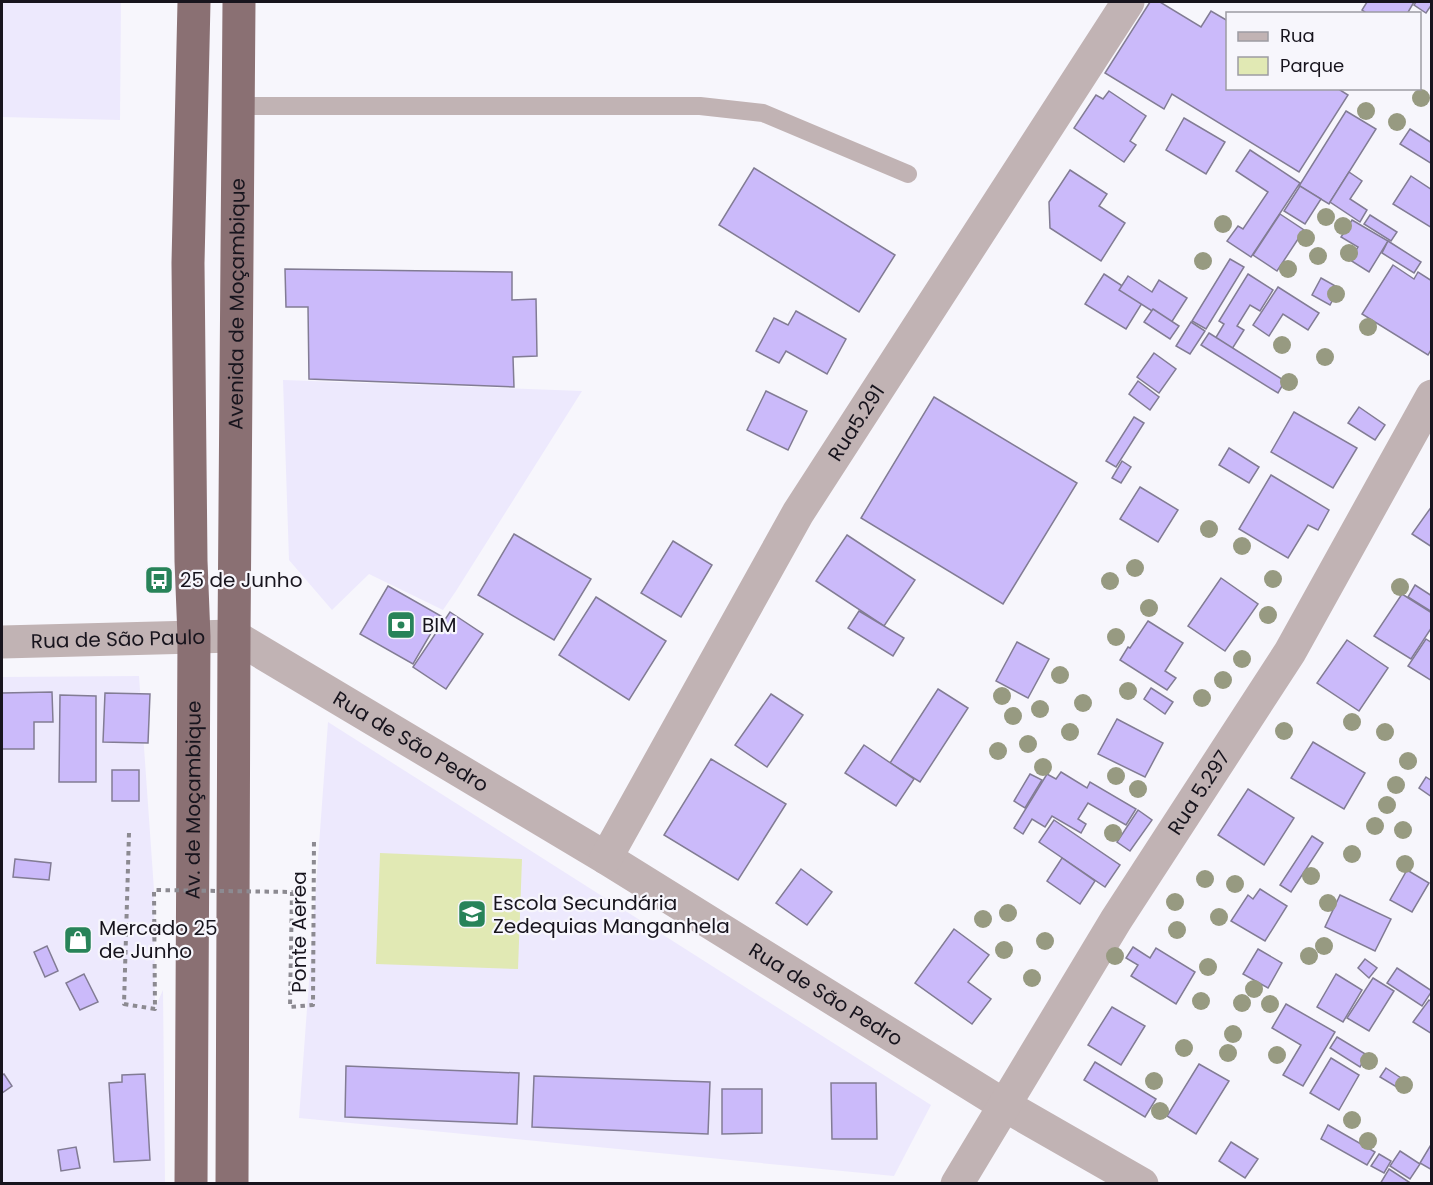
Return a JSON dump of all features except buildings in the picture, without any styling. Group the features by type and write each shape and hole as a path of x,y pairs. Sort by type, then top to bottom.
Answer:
{"highway":[{"name":"Av. de Moçambique","path":"191,1184 194,637 188,263 194,2"},
{"name":"Avenida de Moçambique","path":"235,621 239,2"},
{"name":"Av. de Moçambique","path":"232,1184 235,621"}],"street":[{"name":"Rua5.291","path":"606,858 798,513 1128,2"},
{"name":"Rua 5.297","path":"957,1184 1116,920 1290,652 1431,396"},
{"name":"Rua de São Pedro","path":"235,621 606,858 1004,1105 1142,1184"},
{"name":"Rua de São Paulo","path":"2,642 194,637 235,621"}],"lane":[{"path":"238,106 700,106 763,113 908,174"}],"path":[{"name":"Ponte Aerea","path":"129,833 124,1004 155,1009 154,890 292,892 290,1007 313,1005 314,838"}],"shaded area":[{"path":"2,2 121,2 120,120 2,117"},
{"path":"283,380 582,391 443,610 369,574 332,610 289,560"},
{"name":"Mercado 25 de Junho","path":"139,676 154,890 155,1008 163,990 165,1183 2,1183 2,677"},
{"name":"Escola Secundária Zedequias Manganhela","path":"328,722 931,1105 894,1176 299,1118"}],"green space":[{"path":"380,853 522,859 518,969 376,964"}],"place":[{"name":"25 de Junho","path":"159,580"},
{"name":"BIM","path":"401,625"},
{"name":"Escola Secundária Zedequias Manganhela","path":"472,914"},
{"name":"Mercado 25 de Junho","path":"78,940"}]}
